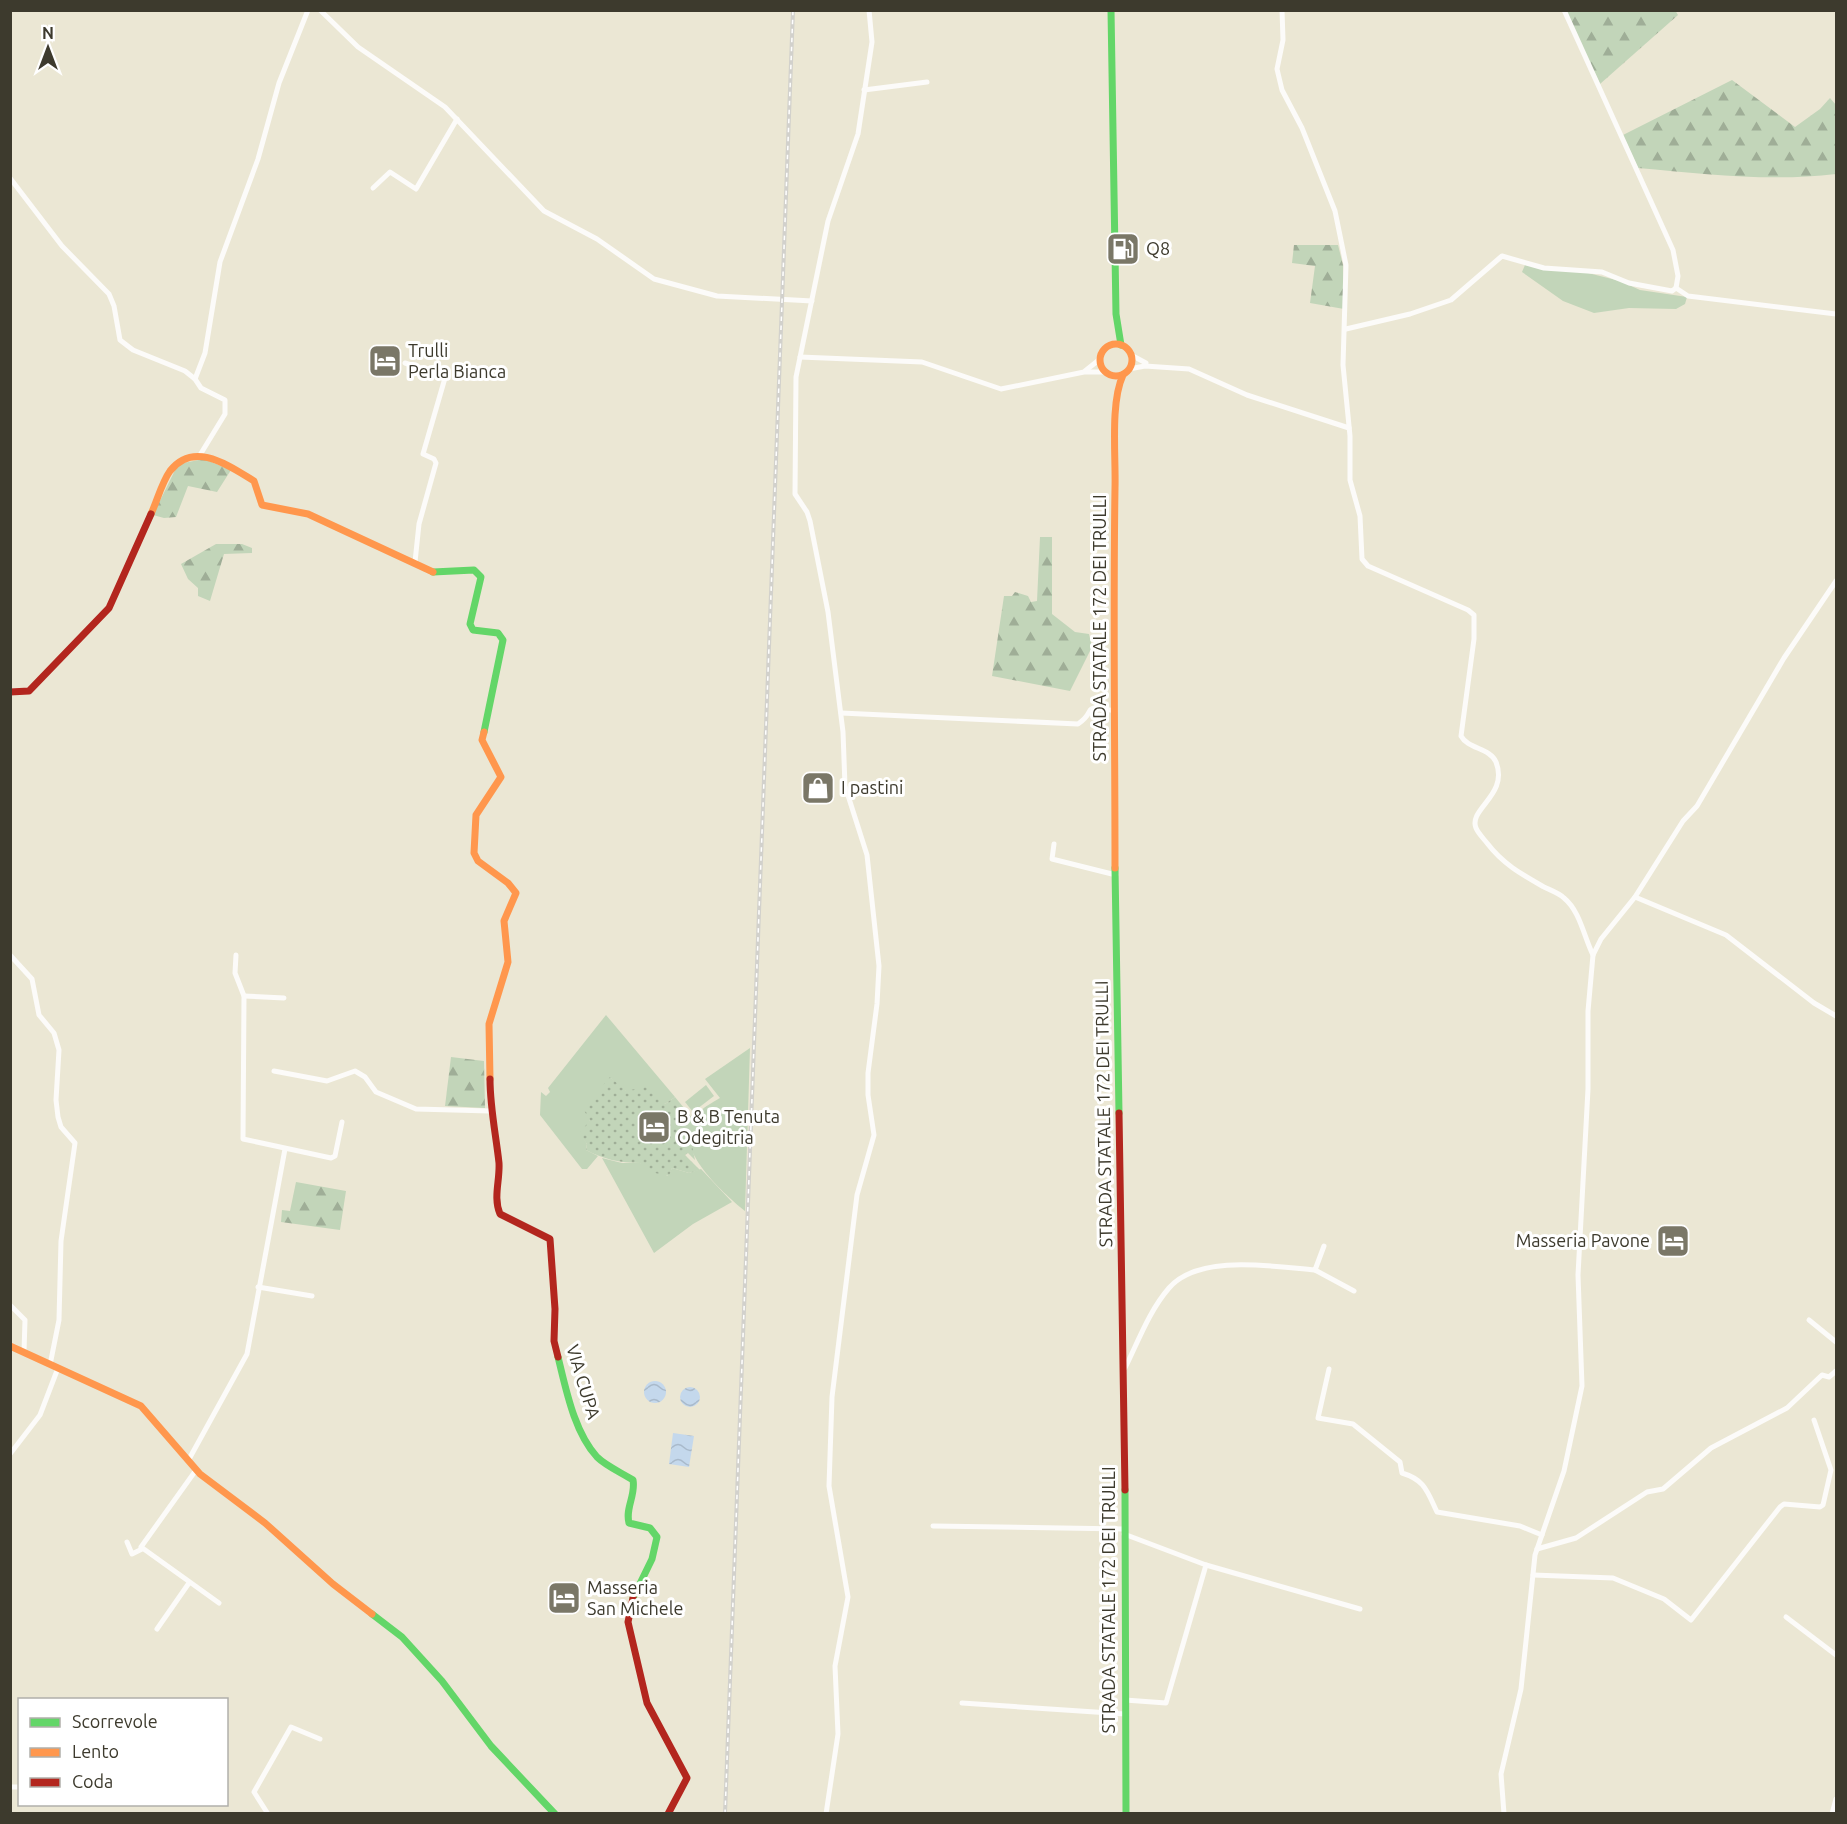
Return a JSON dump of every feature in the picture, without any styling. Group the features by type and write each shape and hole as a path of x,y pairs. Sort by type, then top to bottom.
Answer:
{"street":[{"path":"195,379 205,353 220,262 258,159 289,53 308,10"},
{"path":"320,10 358,47 445,107 544,212 597,239 654,279 717,296 813,301"},
{"path":"826,1814 838,1734 836,1666 848,1597 830,1486 832,1397 857,1195 874,1136 868,1095 868,1073 877,1004 879,966 867,855 845,786 841,713 828,612 810,521 795,494 796,377 828,221 858,134 872,42 869,10"},
{"path":"1111,10 1116,329 1121,345 1138,361 1153,366"},
{"path":"1282,10 1283,40 1277,69 1282,90 1302,128 1335,211 1346,265 1346,330 1343,365 1349,428 1350,480 1360,516 1362,559 1368,566 1451,602 1474,615 1474,639 1461,736 1465,743 1489,754 1495,760 1497,776 1495,791 1478,812 1475,820 1476,829 1498,858 1513,870 1563,897 1570,905 1593,955"},
{"path":"1564,10 1673,250 1678,276 1676,288"},
{"path":"864,90 927,82"},
{"path":"373,188 390,172 416,189 457,119"},
{"path":"10,178 62,246 110,294 120,340 133,350 178,368 195,379 201,388 226,403 225,414 200,455"},
{"path":"1346,330 1410,314 1451,300 1502,256 1544,268 1602,272 1629,283 1659,290 1672,291 1676,288"},
{"path":"1676,288 1688,296 1836,314"},
{"path":"1084,372 1100,359 1104,350 1110,345 1116,329"},
{"path":"1110,345 1121,345"},
{"path":"1129,369 1131,355"},
{"path":"800,357 922,362 998,388 1084,372 1123,375 1129,369 1137,366 1189,369 1247,395 1349,428"},
{"name":"STRADA STATALE 172 DEI TRULLI","path":"1100,359 1113,384 1117,414"},
{"path":"10,692 24,692 34,687 109,608 125,577 170,471 184,459 200,455 222,462 254,481 262,505 308,514 415,562 419,524 436,464 434,459 423,454 445,378 405,363"},
{"name":"STRADA STATALE 172 DEI TRULLI","path":"1123,375 1119,384 1117,414 1114,548 1116,875 1124,1370 1126,1814"},
{"name":"VIA CUPA","path":"415,562 430,572 474,570 481,577 470,624 473,630 498,633 503,640 482,740 501,777 476,815 474,853 478,861 508,883 516,893 504,921 508,962 489,1024 490,1111 499,1165 498,1211 550,1239 555,1310 554,1341 566,1390 585,1439 598,1458 633,1480 634,1492 628,1514 629,1523 650,1528 657,1537 654,1554 628,1609 628,1622 647,1703 686,1772 687,1778 668,1814"},
{"path":"1504,1814 1501,1774 1521,1689 1537,1549 1564,1471 1582,1386 1578,1275 1588,1089 1588,1011 1593,955 1600,939 1635,897 1683,821 1698,806 1784,658 1836,582"},
{"path":"841,713 1078,724 1089,708 1115,711"},
{"path":"1054,844 1052,860 1116,875"},
{"path":"1635,897 1726,935 1815,1003 1836,1016"},
{"path":"10,955 32,979 39,1015 54,1033 59,1050 56,1100 58,1117 61,1127 75,1143 61,1241 60,1320 54,1367 40,1415 10,1454"},
{"path":"236,955 235,973 244,996 243,1138 246,1141 333,1158 342,1122"},
{"path":"244,996 284,998"},
{"path":"274,1071 327,1081 355,1071 365,1077 376,1092 416,1109 490,1111"},
{"path":"188,1461 247,1354 285,1149"},
{"path":"1316,1270 1324,1246"},
{"path":"1124,1370 1153,1311 1170,1286 1193,1273 1232,1264 1316,1270 1354,1291"},
{"path":"258,1287 312,1296"},
{"path":"10,1305 25,1320 24,1352"},
{"path":"1809,1320 1836,1342"},
{"path":"10,1346 141,1406 196,1470 265,1523 333,1584 402,1637 442,1681 491,1746 555,1814"},
{"path":"1329,1369 1318,1418 1353,1424 1400,1462 1402,1473 1417,1478 1426,1489 1437,1512 1520,1526 1542,1535"},
{"path":"1537,1549 1576,1538 1647,1492 1663,1489 1711,1448 1787,1408 1822,1375 1829,1377 1836,1371"},
{"path":"1533,1575 1613,1578 1664,1599 1692,1620 1780,1507 1784,1504 1820,1507 1823,1505 1831,1470 1814,1420"},
{"path":"142,1549 141,1545 196,1470"},
{"path":"933,1526 1124,1532 1206,1565 1360,1609"},
{"path":"127,1542 132,1554 142,1549"},
{"path":"142,1549 219,1604"},
{"path":"1125,1700 1166,1703 1206,1565"},
{"path":"156,1629 189,1583"},
{"path":"1786,1617 1836,1655"},
{"path":"962,1703 1125,1714"},
{"path":"268,1814 254,1792 291,1727 320,1739"},
{"path":"1832,1814 1836,1799"}],"green space":[{"path":"1675,10 1678,15 1600,84 1565,11"},
{"path":"1732,80 1795,127 1820,109 1830,98 1836,105 1836,174 1762,177 1638,168 1623,135"},
{"path":"1294,245 1338,245 1343,265 1344,309 1310,303 1315,266 1292,263"},
{"path":"1525,265 1588,273 1620,281 1640,290 1687,297 1685,304 1676,309 1629,308 1594,313 1563,301 1522,272"},
{"path":"204,459 231,470 217,492 188,486 176,517 164,518 153,515 178,464"},
{"path":"1040,537 1052,537 1052,614 1075,632 1089,634 1092,647 1070,691 992,676 1004,596 1012,596 1015,592 1028,596 1031,602 1037,601"},
{"path":"216,544 242,544 252,548 252,553 224,554 210,601 198,596 198,588 188,579 181,564"},
{"path":"606,1015 675,1097 665,1104 620,1089 611,1078 582,1136 587,1144 586,1150 598,1156 587,1169 582,1169 540,1115 541,1092 546,1096 550,1092 548,1088"},
{"path":"750,1048 745,1211 726,1195 697,1161 688,1137 688,1125 693,1117 720,1098 705,1079"},
{"path":"451,1057 484,1061 485,1108 445,1106"},
{"path":"610,1077 626,1091 649,1086 665,1104 675,1097 693,1119 688,1128 695,1160 688,1153 685,1155 700,1170 689,1173 672,1168 669,1176 646,1171 640,1163 612,1160 586,1150 587,1144 579,1134 590,1120 583,1109"},
{"path":"706,1085 714,1096 693,1112 685,1102"},
{"path":"602,1158 622,1163 640,1163 668,1176 672,1168 689,1173 701,1169 732,1202 693,1224 654,1253"},
{"path":"296,1182 346,1191 340,1230 281,1222 282,1210 290,1211"}],"water":[{"path":"655,1381 665,1388 666,1392 659,1402 655,1403 645,1396 644,1392 651,1382"},
{"path":"686,1387 694,1387 700,1393 700,1401 694,1407 686,1407 680,1401 680,1393"},
{"path":"673,1433 694,1436 689,1467 669,1464"}],"railway":[{"path":"725,1814 793,10"}],"traffic: fast":[{"path":"1111,10 1116,314 1121,345"},
{"path":"433,572 474,570 481,577 470,624 473,630 498,633 503,640 484,732"},
{"path":"1115,868 1119,1113"},
{"path":"558,1357 572,1410 589,1447 597,1457 633,1480 634,1486 628,1512 629,1523 650,1528 657,1537 652,1559 633,1598"},
{"path":"1125,1490 1126,1814"},
{"path":"372,1614 402,1637 442,1681 491,1746 555,1814"}],"traffic: slow":[{"path":"1116,344 1127,349 1132,360 1127,371 1116,376 1105,371 1100,360 1105,349 1116,344"},
{"path":"1115,868 1115,415 1116,400 1123,375"},
{"path":"151,514 167,475 179,462 190,457 212,459 254,481 262,505 308,514 433,572"},
{"path":"484,732 482,740 501,777 476,815 474,853 478,861 508,883 516,893 504,921 508,962 489,1024 490,1079"},
{"path":"10,1346 141,1406 200,1474 265,1523 333,1584 372,1614"}],"traffic: jam":[{"path":"10,692 29,691 109,608 151,514"},
{"path":"490,1079 499,1163 498,1208 500,1214 550,1239 555,1309 554,1341 558,1357"},
{"path":"1119,1113 1125,1490"},
{"path":"633,1598 628,1622 647,1703 687,1778 668,1814"}],"place":[{"name":"Q8","path":"1123,249"},
{"name":"Trulli Perla Bianca","path":"385,361"},
{"name":"I pastini","path":"818,788"},
{"name":"B & B Tenuta Odegitria","path":"654,1127"},
{"name":"Masseria Pavone","path":"1673,1241"},
{"name":"Masseria San Michele","path":"564,1598"}]}
